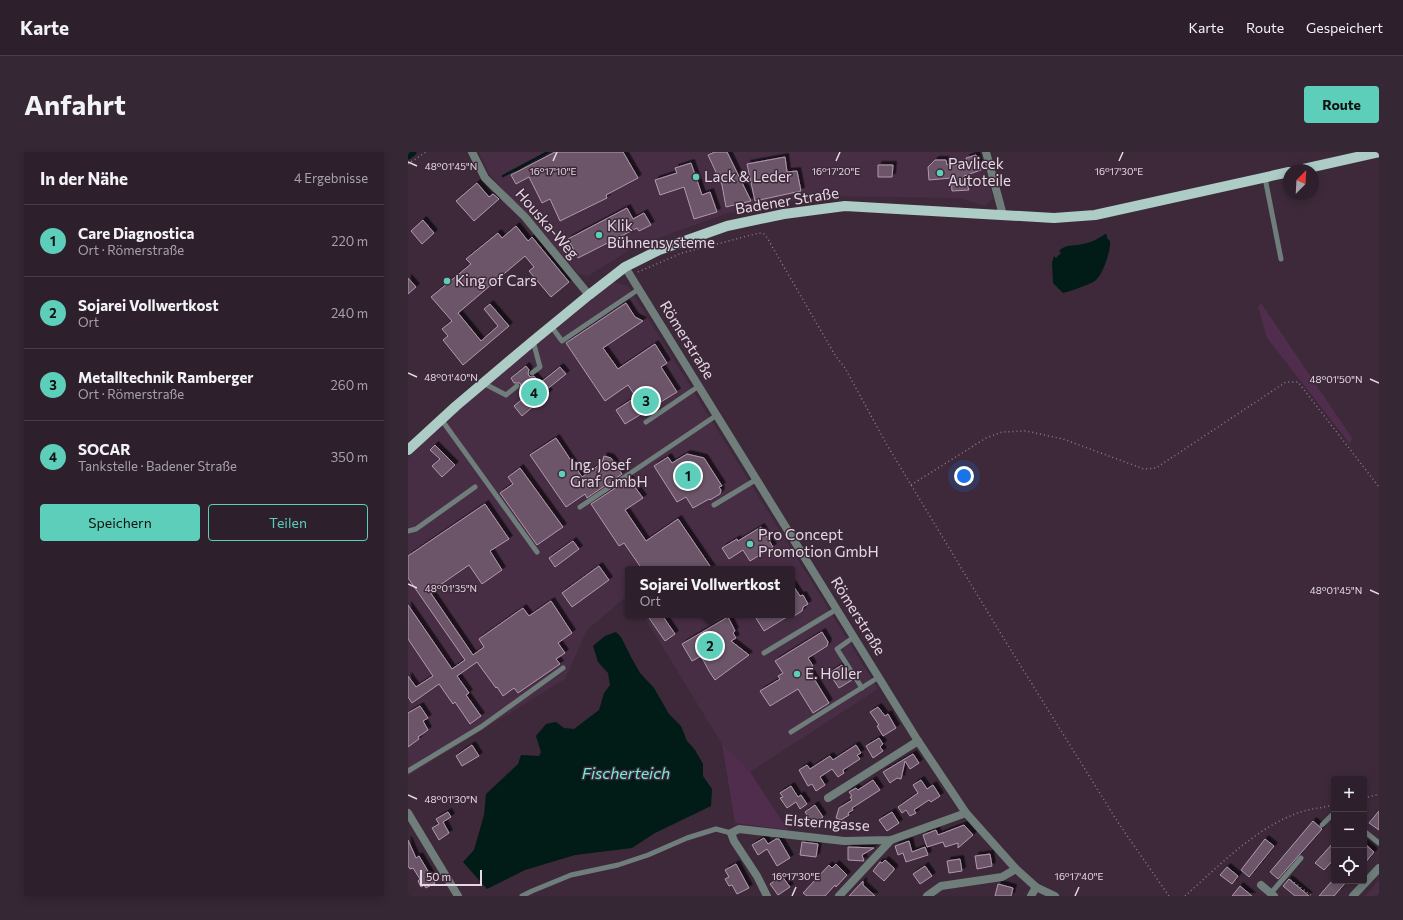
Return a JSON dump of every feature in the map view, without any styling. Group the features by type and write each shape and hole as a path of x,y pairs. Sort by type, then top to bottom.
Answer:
{"main road":[{"path":"1319,166 1379,152"},
{"name":"Badener Straße","path":"408,450 483,383 589,295 628,271 658,250 727,226 784,214 845,206 1054,218 1095,215 1283,174"}],"street":[{"name":"Houska-Weg","path":"472,152 485,178 525,217 589,295"},
{"path":"986,152 1003,215"},
{"name":"Römerstraße","path":"628,271 918,741 966,813 1016,869 1036,887 1055,896"},
{"path":"828,798 918,741"},
{"name":"Elsterngasse","path":"731,832 739,829 844,841 891,840 966,813"},
{"path":"410,818 458,896"},
{"path":"731,832 734,841 757,876 767,896"},
{"path":"839,896 891,840"},
{"path":"1353,896 1379,868"},
{"path":"927,896 941,886 1002,877 1016,869"},
{"path":"1261,885 1272,895"},
{"path":"1031,896 1036,887"}],"lane":[{"path":"1265,178 1281,259"},
{"path":"551,326 562,341 639,290"},
{"path":"532,373 540,367 533,341"},
{"path":"483,383 506,395 517,386"},
{"path":"646,422 699,386"},
{"path":"580,506 717,415"},
{"path":"441,419 537,552"},
{"path":"714,505 757,479"},
{"path":"408,530 416,529 475,487"},
{"path":"764,654 837,609"},
{"path":"854,637 836,649 862,688"},
{"path":"408,771 481,727 563,668"},
{"path":"791,732 879,677"},
{"path":"1322,825 1331,816"},
{"path":"522,896 532,890 571,875 618,865 648,855 687,838 716,829 731,832"},
{"path":"1367,833 1379,843"},
{"path":"1272,895 1300,858"}],"path":[{"path":"408,164 426,152"},
{"path":"628,271 682,253 759,233 764,234 773,246 835,355 845,368 911,485 1004,639 1119,824 1169,896"},
{"path":"911,485 986,438 1002,432 1026,431 1063,439 1144,469 1156,468 1286,382 1298,382 1379,488"},
{"path":"1367,797 1379,794"},
{"path":"1185,896 1254,835 1267,827 1297,813 1331,806"},
{"path":"1286,875 1312,896"}],"shaded area":[{"path":"479,152 981,152 993,199 984,206 961,198 822,196 725,214 636,246 588,276 579,274 490,175"},
{"path":"614,282 628,286 878,689 750,772 722,744 645,618 795,618 795,566 625,566 625,598 587,630 565,679 408,776 408,458 434,431 470,399"},
{"path":"1261,303 1352,438 1350,444 1267,338 1258,307"},
{"path":"722,744 750,772 788,830 735,823"},
{"path":"1379,880 1379,896 1365,896"}],"water":[{"path":"1105,234 1110,241 1110,245 1104,268 1098,278 1089,284 1063,293 1053,283 1052,263 1054,256 1056,258 1061,253 1059,251 1065,247 1088,243"},
{"name":"Fischerteich","path":"616,632 621,637 640,673 654,688 669,714 681,726 687,741 695,750 703,764 703,776 712,789 711,806 655,833 632,848 575,855 525,870 487,889 463,862 474,850 484,815 486,794 518,764 521,755 539,756 541,752 536,736 546,724 556,722 564,728 574,729 599,710 604,693 610,685 608,673 598,662 593,646 605,636"}],"building":[{"path":"555,152 623,152 638,178 606,195 607,198 560,221 550,199 542,203 529,177 516,184 511,175"},
{"path":"715,152 727,152 751,201 726,207 722,185 708,155"},
{"path":"976,155 981,170 964,176 969,190 952,191 951,178 929,180 928,167 935,160 946,160 947,165 968,165 966,158"},
{"path":"785,157 787,172 797,171 801,191 755,201 747,164"},
{"path":"691,163 702,195 710,192 717,212 694,219 684,187 660,195 655,180 677,173 675,168"},
{"path":"878,165 893,165 892,177 878,177"},
{"path":"477,183 489,197 493,194 499,199 474,221 456,201"},
{"name":"Klik Bühnensysteme","path":"627,208 633,219 644,213 651,225 639,231 637,228 578,258 568,239"},
{"path":"423,220 434,233 422,244 411,231"},
{"path":"516,226 528,241 532,237 569,282 551,297 529,271 534,267 525,256 458,313 481,341 498,326 484,309 490,304 509,326 463,365 443,340 448,336 442,329 452,321 431,297 471,264 466,259 498,233 502,238"},
{"path":"408,278 416,287 408,294"},
{"path":"626,303 635,317 643,321 603,348 618,369 655,344 667,363 661,367 677,392 625,424 616,410 636,397 628,385 605,401 566,343"},
{"path":"526,366 529,370 529,376 534,376 540,383 560,367 566,374 546,390 549,393 522,416 514,406 526,396 520,389 520,383 514,383 511,378"},
{"name":"Ing. Josef Graf GmbH","path":"556,438 582,477 602,463 604,456 611,458 622,474 587,498 585,494 566,507 530,455"},
{"path":"435,445 455,465 442,477 432,466 440,459 430,450"},
{"path":"687,454 704,458 722,486 719,487 721,490 720,494 693,508 686,497 677,502 654,466 668,457 672,463"},
{"path":"520,468 563,527 537,545 500,493 513,484 508,477"},
{"path":"629,479 643,498 625,510 646,541 678,519 710,566 640,566 624,543 619,546 591,504"},
{"path":"485,504 509,539 490,551 502,570 482,584 469,565 430,592 473,655 484,647 479,639 523,608 529,616 551,601 572,633 558,643 565,653 556,659 560,664 518,693 514,688 503,696 477,662 457,676 469,693 466,695 481,716 470,724 455,702 453,704 439,684 412,703 408,697 408,676 416,687 433,676 408,639 408,605 452,669 465,660 408,578 408,556"},
{"name":"Pro Concept Promotion GmbH","path":"761,527 773,547 750,561 743,550 729,559 722,548 737,539 738,541"},
{"path":"573,541 579,549 555,567 549,558"},
{"path":"599,566 609,580 572,607 562,593"},
{"path":"795,588 800,596 803,595 808,604 803,607 802,611 795,615"},
{"path":"649,618 664,618 675,634 665,641"},
{"path":"728,618 735,631 733,633 736,638 731,641 749,655 715,680 701,656 692,661 682,644"},
{"path":"756,618 785,618 764,631"},
{"name":"E. Holler","path":"822,632 828,642 827,646 808,658 813,666 808,669 829,703 813,713 798,689 770,706 760,691 780,679 778,676 783,673 775,661"},
{"path":"842,665 852,680 839,688 829,673"},
{"path":"420,706 428,718 423,721 428,730 408,747 408,713"},
{"path":"878,707 885,716 888,714 896,728 883,736 877,726 879,725 870,712"},
{"path":"879,738 883,744 880,747 883,751 873,758 866,746"},
{"path":"472,745 479,756 462,766 456,756"},
{"path":"856,745 861,753 857,755 860,759 843,770 844,773 838,777 832,769 820,777 825,785 816,791 812,784 808,786 799,770 807,765 810,769 830,756 833,760"},
{"path":"913,754 919,763 910,769 905,761 901,779 897,778 890,783 883,772"},
{"path":"873,780 880,790 852,808 853,810 848,813 849,815 841,820 836,818 839,808 852,800 850,797 852,796 849,792 856,788 858,790"},
{"path":"921,780 927,789 933,785 940,796 931,802 929,800 914,810 916,813 910,816 906,810 902,813 898,807 918,793 913,785"},
{"path":"791,786 798,797 801,795 807,804 800,809 796,802 787,808 780,798 783,797 780,793"},
{"path":"815,805 823,817 813,824 805,812"},
{"path":"1379,811 1379,830 1369,823"},
{"path":"448,812 451,817 443,822 449,833 439,840 432,828 439,824 436,819"},
{"path":"892,812 899,823 887,831 879,820"},
{"path":"1313,821 1322,829 1278,879 1270,872"},
{"path":"964,825 973,835 958,848 958,843 945,847 943,842 927,847 923,835 936,830 938,835"},
{"path":"764,838 768,844 776,839 779,839 790,858 777,866 767,849 758,855 752,845"},
{"path":"1265,839 1274,846 1249,877 1241,870"},
{"path":"408,840 416,858 419,856 435,883 426,888 424,885 421,887 418,881 420,879 413,868 410,869 408,866"},
{"path":"909,841 912,852 925,847 928,855 906,862 903,853 898,855 895,846"},
{"path":"802,842 818,844 816,857 800,855"},
{"path":"1331,845 1331,862 1324,870 1315,863"},
{"path":"1367,846 1374,852 1367,860"},
{"path":"848,847 874,848 862,855 864,861 848,860"},
{"path":"990,854 992,866 977,869 975,856"},
{"path":"960,859 962,871 949,873 947,861"},
{"path":"885,860 894,868 894,870 884,881 873,871 880,862 882,863"},
{"path":"736,864 749,888 737,894 732,885 729,886 725,879 729,877 725,870"},
{"path":"836,864 847,875 836,887 835,885 825,896 807,896 803,893 829,865 832,868"},
{"path":"925,866 932,876 920,884 913,874"},
{"path":"1227,867 1238,876 1232,884 1220,875"},
{"path":"782,876 790,887 778,895 770,884"},
{"path":"1289,879 1309,896 1295,896 1283,886"},
{"path":"863,881 863,885 875,896 849,896"},
{"path":"1331,882 1331,884 1344,884 1334,896 1319,896"},
{"path":"998,884 1013,888 1011,896 995,896"},
{"path":"1240,886 1252,896 1232,896"}],"waterway":[{"path":"408,155 412,152"},
{"path":"503,176 548,152"}],"place":[{"name":"Pavlicek Autoteile","path":"940,173"},
{"name":"Lack & Leder","path":"696,177"},
{"name":"Klik Bühnensysteme","path":"599,235"},
{"name":"King of Cars","path":"447,281"},
{"name":"SOCAR","path":"534,393"},
{"name":"Metalltechnik Ramberger","path":"646,401"},
{"name":"Ing. Josef Graf GmbH","path":"562,474"},
{"name":"Care Diagnostica","path":"688,476"},
{"name":"Pro Concept Promotion GmbH","path":"750,544"},
{"name":"Sojarei Vollwertkost","path":"710,646"},
{"name":"E. Holler","path":"797,674"}]}
